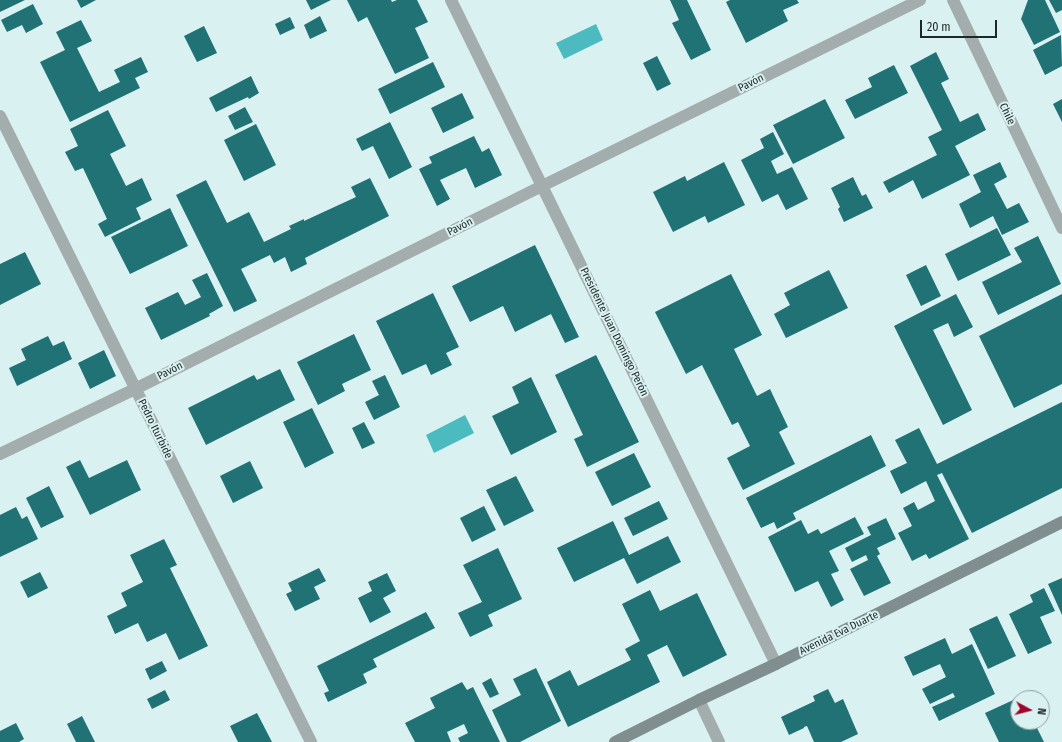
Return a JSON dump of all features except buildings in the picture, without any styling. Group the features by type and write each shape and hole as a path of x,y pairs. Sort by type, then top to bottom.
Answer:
{"main road":[{"name":"Avenida Eva Duarte","path":"615,742 1062,522"}],"street":[{"name":"Presidente Juan Domingo Perón","path":"451,0 776,664"},
{"name":"Pavón","path":"0,454 135,389 920,0"},
{"name":"Chile","path":"953,0 1062,228"},
{"name":"Pedro Iturbide","path":"0,116 311,742"},
{"path":"699,700 719,742"}],"water":[{"path":"596,24 603,40 564,59 556,43"},
{"path":"465,415 474,433 434,453 426,435"}]}
